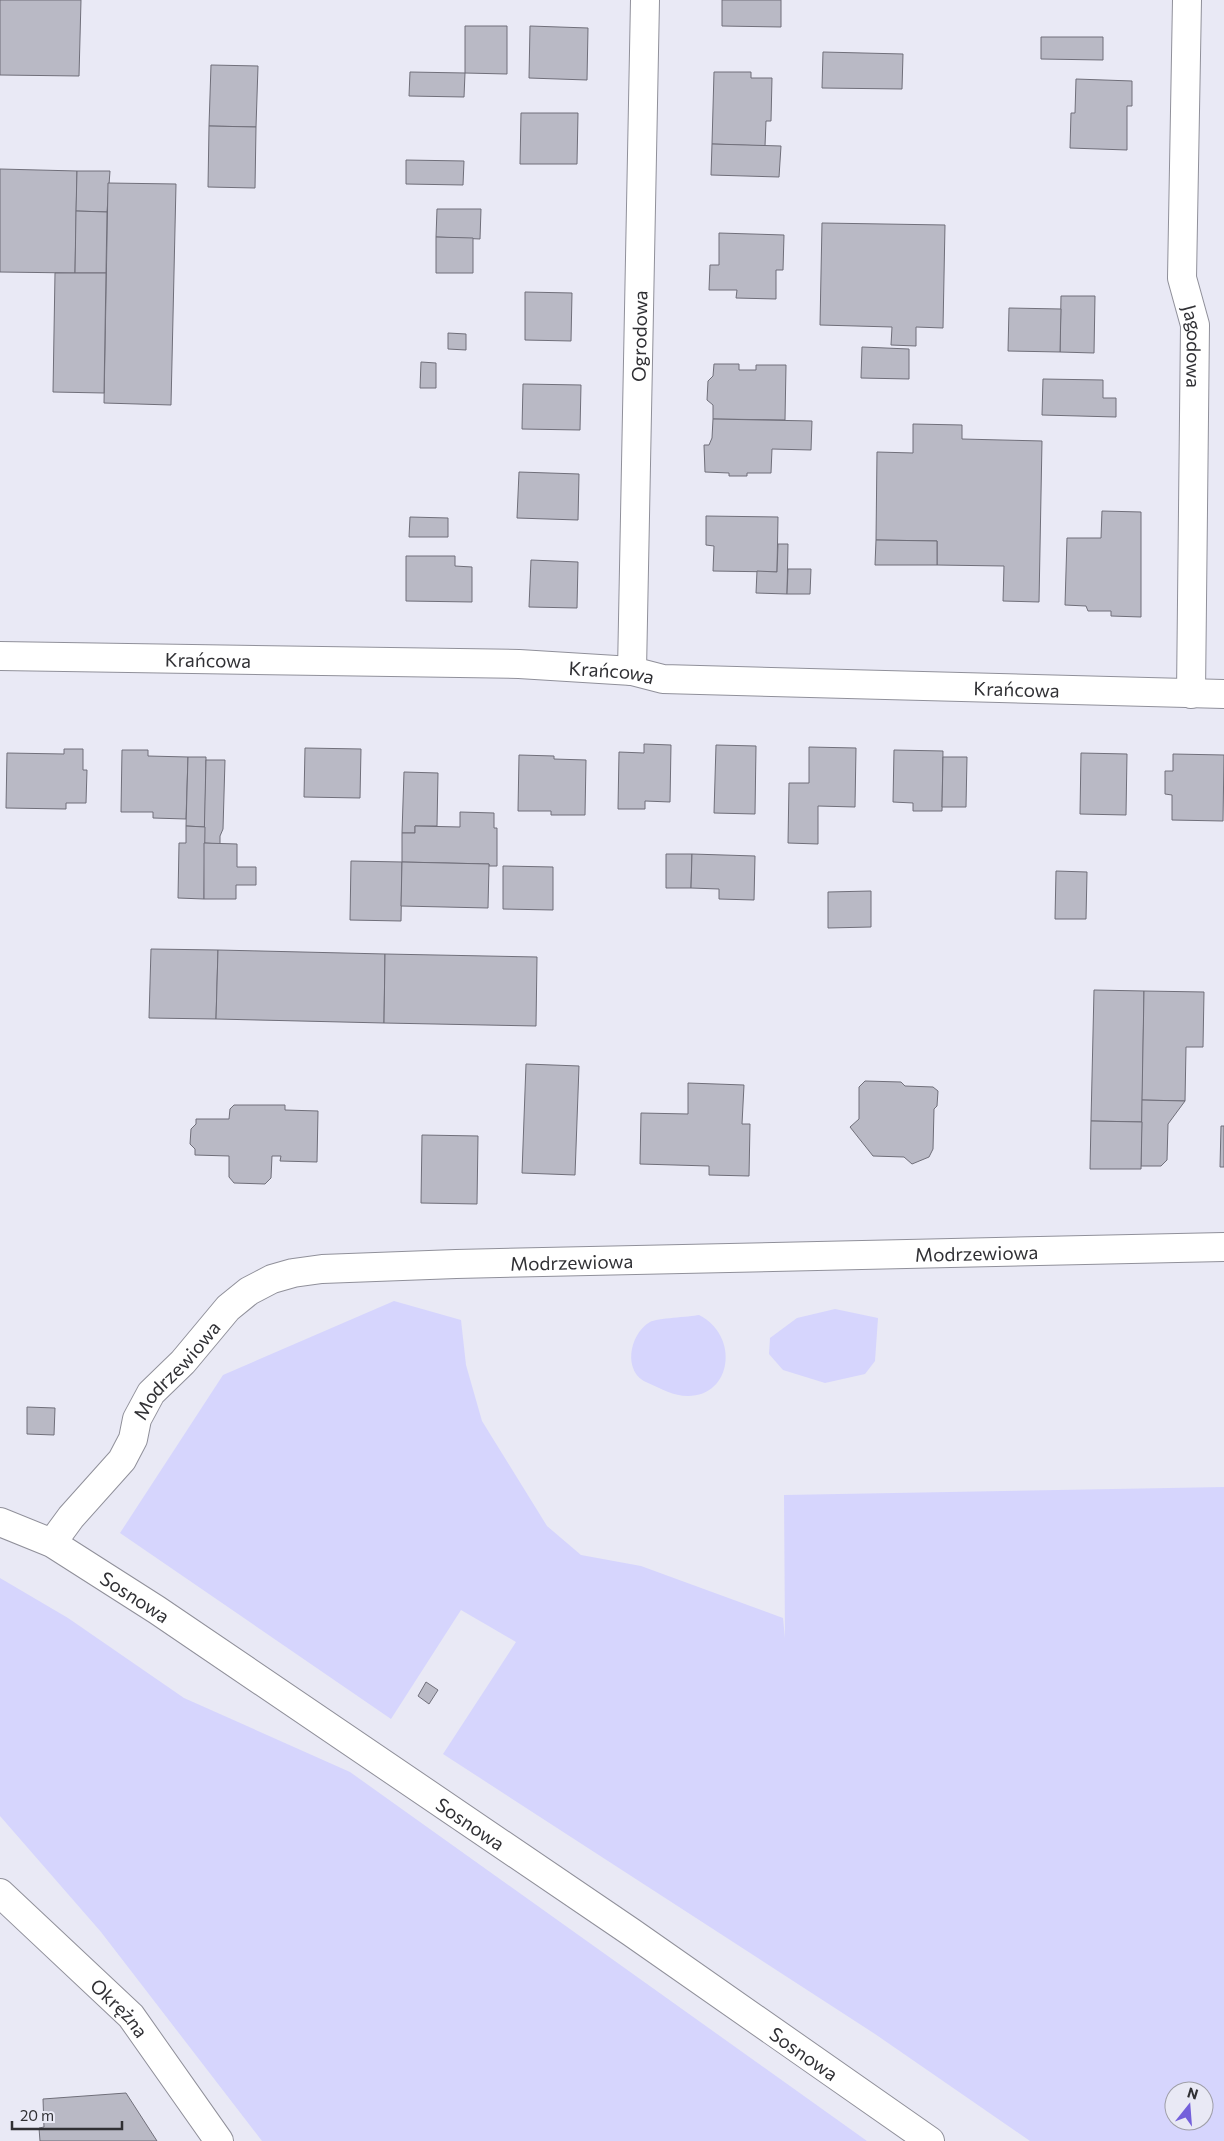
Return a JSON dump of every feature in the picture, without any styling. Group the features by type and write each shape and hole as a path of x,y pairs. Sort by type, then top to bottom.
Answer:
{"street":[{"name":"Ogrodowa","path":"632,671 645,0"},
{"name":"Jagodowa","path":"1187,0 1182,278 1195,325 1190,694"},
{"name":"Krańcowa","path":"0,656 518,664 632,671 663,680 1224,694"},
{"name":"Modrzewiowa","path":"52,1544 71,1517 122,1460 133,1439 137,1419 151,1393 183,1362 228,1308 249,1291 264,1283 293,1273 322,1269 456,1264 1224,1247"},
{"name":"Sosnowa","path":"0,1522 52,1544 157,1610 631,1932 930,2141"},
{"name":"Okrężna","path":"0,1893 131,2016 219,2141"}],"shaded area":[{"path":"394,1301 461,1320 466,1365 482,1421 547,1526 581,1555 641,1566 783,1618 785,1638 784,1495 1224,1487 1224,2141 1030,2141 875,2034 443,1754 516,1642 461,1610 391,1719 120,1533 223,1375"},
{"path":"835,1309 878,1318 875,1361 865,1374 825,1383 783,1370 769,1354 770,1338 797,1318"},
{"path":"699,1315 712,1325 721,1337 725,1350 722,1376 714,1386 703,1393 683,1396 668,1392 640,1378 634,1371 631,1353 637,1335 643,1328 654,1321"},
{"path":"0,1578 68,1618 184,1698 350,1772 867,2141 262,2141 101,1932 0,1816"}],"building":[{"path":"0,0 81,0 79,76 0,75"},
{"path":"722,0 781,0 781,27 722,26"},
{"path":"465,26 507,26 507,74 465,73"},
{"path":"530,26 588,28 587,80 529,78"},
{"path":"1041,37 1103,37 1103,60 1041,59"},
{"path":"823,52 903,54 902,89 822,88"},
{"path":"211,65 258,66 256,127 209,126"},
{"path":"410,72 465,73 464,97 409,96"},
{"path":"714,72 751,72 751,78 772,78 771,121 766,121 765,146 712,144"},
{"path":"1076,79 1132,81 1132,106 1127,106 1127,150 1070,148 1071,113 1075,113"},
{"path":"521,113 578,113 577,164 520,164"},
{"path":"209,126 256,127 255,188 208,187"},
{"path":"712,144 781,146 779,177 711,175"},
{"path":"406,160 464,161 463,185 406,184"},
{"path":"0,169 77,171 75,273 0,272"},
{"path":"77,171 110,171 107,212 76,211"},
{"path":"108,183 176,184 171,405 104,403"},
{"path":"437,209 481,209 480,239 436,237"},
{"path":"76,211 107,212 106,273 75,273"},
{"path":"822,223 945,225 943,328 916,327 916,346 891,345 892,327 820,325"},
{"path":"719,233 784,235 783,270 776,270 776,299 736,298 737,290 709,290 710,265 719,265"},
{"path":"436,237 473,238 473,273 436,273"},
{"path":"55,273 106,273 104,393 53,392"},
{"path":"525,292 572,293 571,341 525,340"},
{"path":"1061,296 1095,296 1094,353 1060,352"},
{"path":"1009,308 1061,309 1060,352 1008,351"},
{"path":"448,333 466,334 466,350 448,349"},
{"path":"862,347 909,349 909,379 861,378"},
{"path":"421,362 436,363 436,388 420,388"},
{"path":"714,364 739,364 739,370 756,370 756,365 786,365 785,420 713,419 713,405 707,400 708,381 713,376"},
{"path":"1043,379 1103,380 1103,398 1116,398 1116,417 1042,415"},
{"path":"523,384 581,385 580,430 522,429"},
{"path":"713,419 812,421 811,450 772,449 771,473 747,473 747,476 729,476 729,473 705,472 704,445 709,445 712,438"},
{"path":"913,424 962,425 962,439 1042,441 1039,602 1003,601 1004,566 937,565 937,541 876,540 877,452 913,453"},
{"path":"519,472 579,474 578,520 517,518"},
{"path":"1102,511 1141,512 1141,617 1111,616 1111,611 1088,611 1086,606 1065,605 1067,538 1101,538"},
{"path":"706,516 778,517 777,572 713,571 714,546 706,545"},
{"path":"410,517 448,518 448,537 409,537"},
{"path":"876,540 937,541 937,565 875,565"},
{"path":"778,544 788,544 787,594 756,593 757,571 777,572"},
{"path":"406,556 455,556 455,566 472,567 472,602 406,601"},
{"path":"531,560 578,562 577,608 529,607"},
{"path":"788,569 811,569 810,594 787,594"},
{"path":"644,744 671,745 670,802 645,801 645,809 618,809 619,752 644,753"},
{"path":"716,745 756,746 755,814 714,813"},
{"path":"809,747 856,748 855,807 818,806 818,844 788,843 789,783 809,783"},
{"path":"305,748 361,749 360,798 304,797"},
{"path":"64,749 83,749 83,770 87,770 86,803 66,803 66,809 6,808 7,753 64,754"},
{"path":"122,750 148,750 148,756 188,757 186,819 153,818 153,812 121,812"},
{"path":"894,750 943,751 942,811 913,811 913,803 893,802"},
{"path":"1081,753 1127,754 1126,815 1080,814"},
{"path":"1173,754 1224,755 1223,821 1172,820 1172,795 1165,794 1165,771 1173,771"},
{"path":"519,755 554,756 554,759 586,760 585,815 551,815 551,811 518,811"},
{"path":"188,757 206,757 205,827 186,826"},
{"path":"943,757 967,757 966,807 942,807"},
{"path":"206,760 225,760 223,829 220,836 220,844 204,843"},
{"path":"404,772 438,773 437,826 415,826 415,833 402,833"},
{"path":"460,812 494,813 494,828 497,828 497,866 489,866 489,864 402,862 402,833 415,833 415,826 460,827"},
{"path":"186,826 205,827 204,899 178,898 179,843 186,843"},
{"path":"204,843 237,844 237,867 256,867 256,885 236,885 236,899 204,899"},
{"path":"666,854 692,854 691,888 666,888"},
{"path":"692,854 755,856 754,900 719,899 719,889 691,888"},
{"path":"351,861 402,862 401,921 350,920"},
{"path":"402,862 489,864 488,908 401,906"},
{"path":"503,866 553,867 553,910 503,909"},
{"path":"1056,871 1087,872 1086,919 1055,919"},
{"path":"871,891 871,927 828,928 828,892"},
{"path":"151,949 218,950 216,1019 149,1018"},
{"path":"218,950 385,954 384,1023 216,1019"},
{"path":"385,954 537,957 536,1026 384,1023"},
{"path":"1094,990 1144,991 1142,1122 1091,1121"},
{"path":"1144,991 1204,992 1203,1047 1186,1047 1185,1101 1142,1100"},
{"path":"526,1064 579,1066 575,1175 522,1173"},
{"path":"865,1081 901,1082 905,1086 933,1087 938,1091 937,1106 934,1109 933,1149 929,1157 912,1164 904,1157 873,1156 850,1127 859,1119 859,1087"},
{"path":"688,1083 744,1085 742,1124 750,1124 749,1176 709,1175 709,1166 640,1164 641,1113 688,1114"},
{"path":"1142,1100 1185,1101 1168,1124 1167,1160 1161,1166 1141,1166"},
{"path":"234,1105 285,1105 285,1110 318,1111 317,1162 280,1161 281,1156 272,1156 271,1178 265,1184 234,1183 229,1177 229,1156 195,1155 195,1149 190,1144 191,1129 196,1124 196,1119 229,1119 230,1109"},
{"path":"1091,1121 1142,1122 1141,1169 1090,1169"},
{"path":"1221,1126 1224,1126 1224,1167 1220,1167"},
{"path":"422,1135 478,1136 477,1204 421,1203"},
{"path":"27,1407 55,1408 54,1435 27,1434"},
{"path":"426,1682 438,1690 429,1704 418,1696"},
{"path":"126,2093 157,2141 40,2141 39,2128 44,2127 43,2099"}]}
